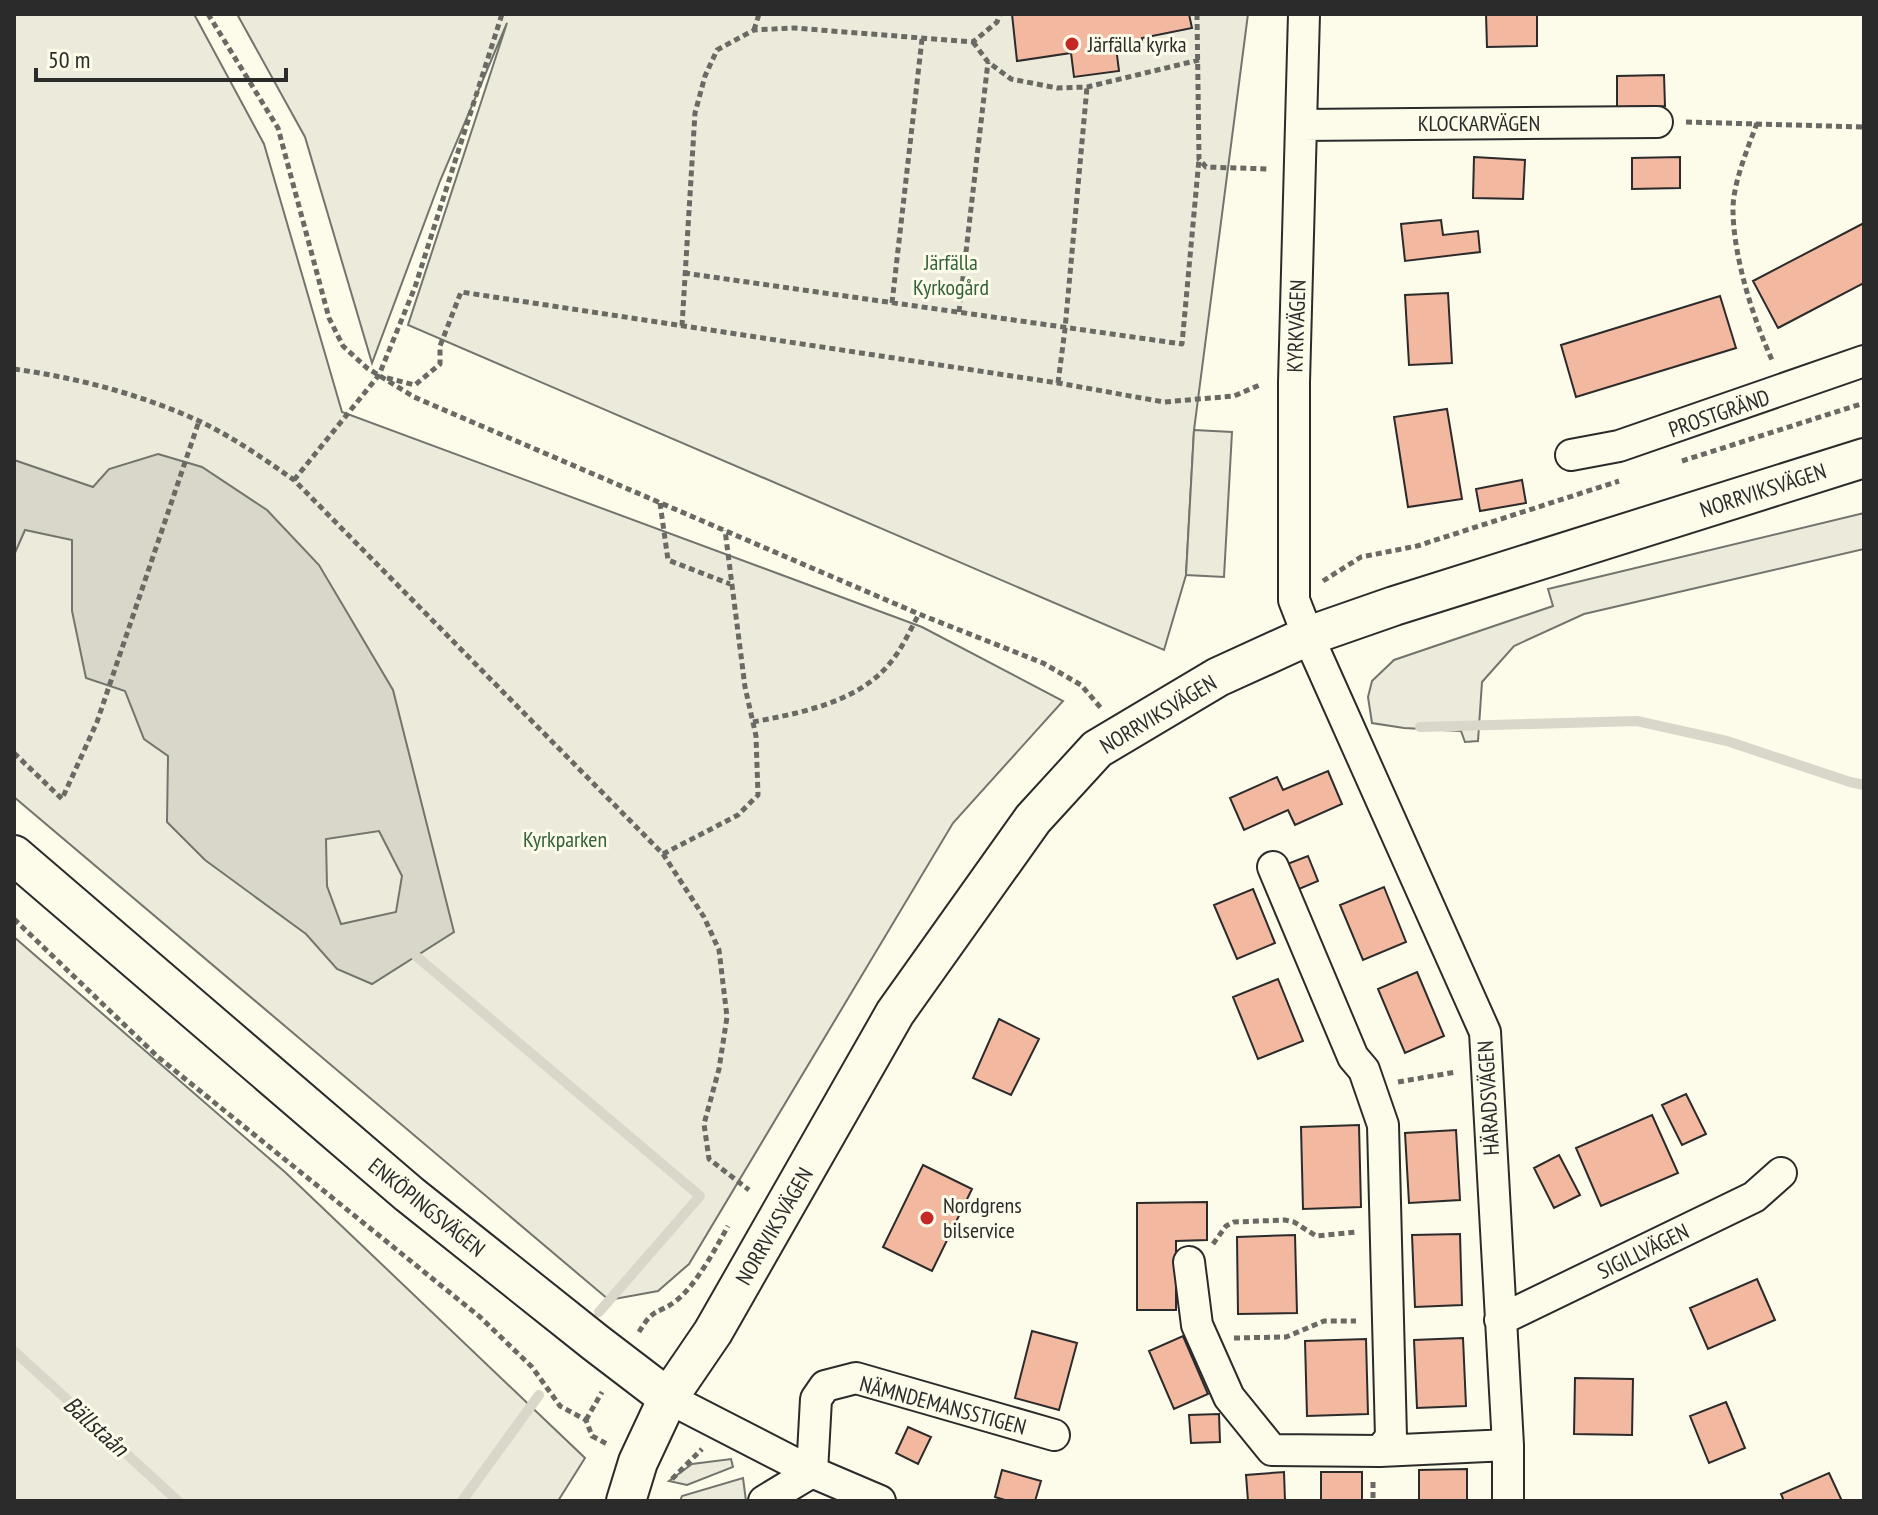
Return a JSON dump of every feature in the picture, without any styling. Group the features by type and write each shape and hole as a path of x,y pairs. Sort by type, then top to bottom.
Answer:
{"street":[{"name":"KYRKVÄGEN","path":"1304,14 1294,382 1294,600 1308,636"},
{"name":"KLOCKARVÄGEN","path":"1302,125 1657,122"},
{"name":"PROSTGRÄND","path":"1571,455 1619,446 1864,361"},
{"name":"NORRVIKSVÄGEN","path":"626,1501 638,1462 668,1398 713,1332 895,1013 1033,819 1097,749 1218,677 1308,636 1864,458"},
{"name":"HÄRADSVÄGEN","path":"1308,636 1485,1032 1508,1445 1508,1501"},
{"name":"ENKÖPINGSVÄGEN","path":"14,855 409,1194 668,1398 812,1472 880,1501"},
{"path":"1273,867 1353,1057 1364,1070 1383,1125 1391,1437 1380,1451"},
{"name":"SIGILLVÄGEN","path":"1500,1320 1754,1197 1781,1173"},
{"path":"1189,1262 1197,1325 1229,1397 1272,1450 1380,1451 1508,1445"},
{"name":"NÄMNDEMANSSTIGEN","path":"812,1472 816,1399 825,1386 856,1378 1054,1435"},
{"path":"764,1501 812,1472"}],"path":[{"path":"208,14 278,128 329,318 343,346 379,375 414,397 919,614 1043,663 1081,685 1105,712"},
{"path":"294,480 379,375 415,287 502,14"},
{"path":"754,30 759,14"},
{"path":"682,326 695,113 705,76 717,50 754,30 794,28 973,42 997,22 1000,14"},
{"path":"684,273 1182,344 1199,159 1197,14"},
{"path":"892,303 922,39"},
{"path":"973,42 988,62 1011,79 1057,88 1087,87 1199,60"},
{"path":"959,312 988,62"},
{"path":"1058,383 1087,87"},
{"path":"1657,122 1864,127"},
{"path":"1757,123 1732,210 1748,299 1786,390"},
{"path":"1199,159 1206,167 1301,170"},
{"path":"379,375 415,385 440,364 440,346 461,292 1164,402 1234,396 1258,384 1294,382"},
{"path":"14,369 71,377 131,395 199,421 294,480 663,854 704,917 719,950 727,1017 719,1069 704,1124 709,1159 749,1190"},
{"path":"14,753 62,799 97,722 199,421"},
{"path":"660,502 668,560 730,584"},
{"path":"663,854 738,815 758,795 756,736 730,584 725,530"},
{"path":"753,722 798,713 857,692 890,664 919,614"},
{"path":"14,919 158,1057 480,1317 532,1367 560,1406 586,1420 592,1436 602,1441"},
{"path":"1364,1070 1400,1082 1461,1072"},
{"path":"1189,1262 1205,1253 1226,1226 1234,1222 1285,1220 1316,1236 1385,1230"},
{"path":"1207,1346 1228,1338 1294,1335 1324,1321 1388,1320"},
{"path":"586,1420 601,1393"}],"green space":[{"name":"Kyrkparken","path":"14,14 194,14 264,144 342,412 922,627 1063,701 953,823 689,1264 658,1291 609,1300 14,797"},
{"name":"Järfälla Kyrkogård","path":"237,14 1248,14 1194,430 1186,575 1164,650 408,325 507,23 440,181 372,363 305,137"},
{"path":"1864,513 1864,549 1584,614 1514,646 1482,682 1478,741 1465,742 1461,731 1372,723 1368,697 1372,681 1394,660 1553,606 1548,589"},
{"path":"14,937 286,1173 585,1458 558,1501 14,1501"},
{"path":"731,1459 733,1467 687,1485 669,1481 692,1464"},
{"path":"743,1478 746,1501 680,1501 682,1496"}],"shaded area":[{"path":"1194,430 1232,432 1224,577 1186,575"},
{"path":"158,454 202,467 267,510 319,565 393,690 454,932 372,984 337,969 306,934 205,860 167,822 168,756 144,739 125,691 86,678 72,611 72,540 25,530 14,555 14,460 93,487 109,469","holes":["379,831 402,876 396,912 341,924 327,886 326,839"]}],"building":[{"name":"Järfälla kyrka","path":"1012,14 1189,14 1192,28 1142,38 1142,42 1116,47 1119,71 1074,77 1071,53 1017,61"},
{"path":"1486,14 1537,14 1537,46 1487,47"},
{"path":"1664,75 1665,106 1617,107 1617,76"},
{"path":"1474,157 1525,160 1523,199 1473,198"},
{"path":"1680,157 1680,188 1632,189 1632,158"},
{"path":"1441,220 1443,235 1478,231 1480,252 1405,261 1401,224"},
{"path":"1864,223 1864,283 1778,328 1753,281"},
{"path":"1448,293 1452,363 1409,365 1405,295"},
{"path":"1720,296 1736,348 1576,397 1561,345"},
{"path":"1447,409 1462,499 1408,507 1394,417"},
{"path":"1522,480 1526,503 1480,511 1476,489"},
{"path":"1328,771 1342,804 1295,825 1288,810 1244,830 1230,798 1277,777 1283,790"},
{"path":"1308,856 1318,881 1292,892 1282,866"},
{"path":"1384,887 1406,942 1363,960 1340,905"},
{"path":"1253,889 1275,943 1237,959 1214,905"},
{"path":"1417,972 1444,1036 1405,1053 1378,989"},
{"path":"1278,979 1303,1041 1258,1059 1233,997"},
{"path":"999,1019 1039,1039 1011,1095 973,1078"},
{"path":"1686,1094 1706,1134 1682,1145 1662,1105"},
{"path":"1652,1115 1678,1173 1601,1206 1576,1148"},
{"path":"1359,1125 1361,1207 1303,1209 1301,1127"},
{"path":"1456,1130 1460,1200 1409,1203 1405,1133"},
{"path":"1559,1155 1580,1195 1554,1208 1534,1168"},
{"name":"Nordgrens bilservice","path":"923,1165 972,1189 932,1271 883,1247"},
{"path":"1207,1202 1207,1240 1176,1241 1176,1310 1137,1310 1137,1203"},
{"path":"1460,1234 1462,1305 1415,1307 1412,1235"},
{"path":"1295,1235 1297,1313 1238,1314 1237,1237"},
{"path":"1757,1279 1775,1320 1708,1349 1690,1308"},
{"path":"1032,1331 1077,1343 1059,1410 1015,1398"},
{"path":"1183,1336 1208,1394 1174,1409 1149,1351"},
{"path":"1463,1338 1466,1406 1417,1408 1414,1340"},
{"path":"1366,1339 1368,1414 1307,1416 1305,1341"},
{"path":"1575,1378 1633,1379 1632,1435 1574,1434"},
{"path":"1726,1402 1745,1448 1709,1463 1690,1416"},
{"path":"1219,1414 1220,1442 1191,1443 1189,1415"},
{"path":"908,1427 931,1437 918,1464 896,1453"},
{"path":"1467,1469 1467,1501 1419,1501 1419,1470"},
{"path":"1002,1470 1041,1481 1035,1501 1008,1501 995,1497"},
{"path":"1284,1472 1285,1501 1248,1501 1246,1475"},
{"path":"1321,1472 1362,1472 1362,1501 1321,1501"},
{"path":"1829,1473 1842,1501 1784,1501 1781,1494"}],"waterway":[{"path":"1420,727 1637,721 1727,741 1864,785"},
{"path":"416,956 700,1196 599,1312"},
{"name":"Bällstaån","path":"14,1351 178,1501"},
{"path":"462,1501 539,1395"}],"place":[{"name":"Järfälla kyrka","path":"1072,44"},
{"name":"Nordgrens bilservice","path":"927,1218"}]}
